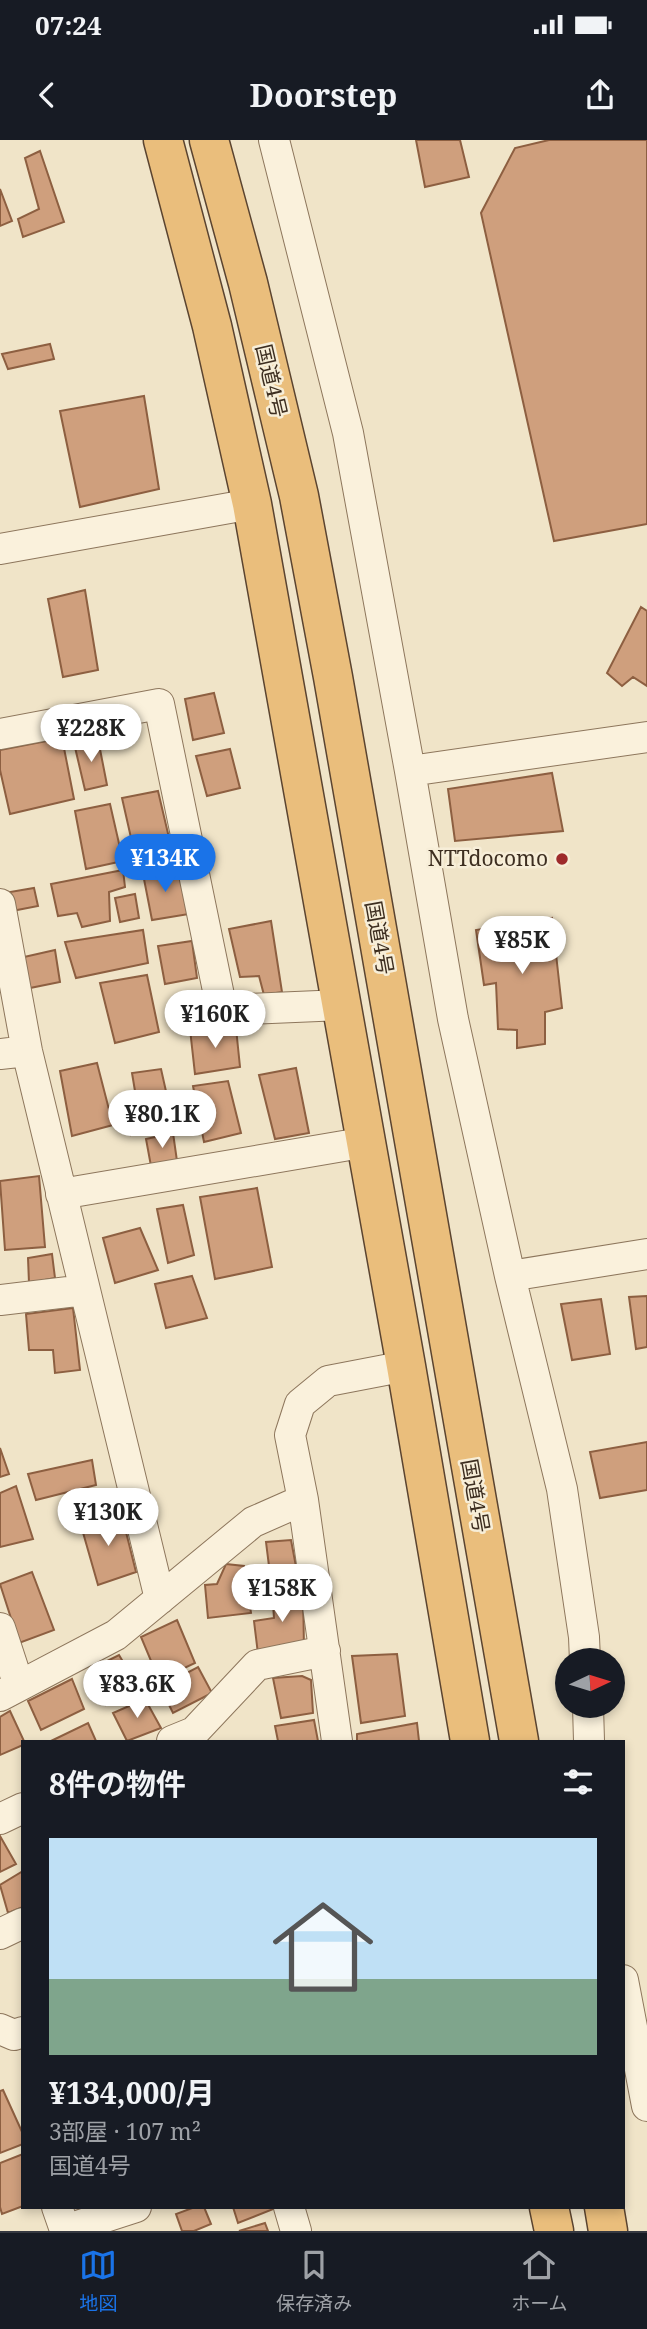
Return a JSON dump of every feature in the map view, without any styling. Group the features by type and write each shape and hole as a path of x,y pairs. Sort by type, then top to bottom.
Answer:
{"highway":[{"path":"163,140 212,326 252,504 470,1740"},
{"name":"国道4号","path":"209,140 248,283 299,496 519,1740"}],"street":[{"path":"274,140 348,433 453,1019 510,1276 562,1489 584,1648"},
{"path":"0,549 252,504"},
{"path":"0,734 159,705 222,1010 342,1005"},
{"path":"410,771 647,737"},
{"path":"0,904 13,1053 61,1194 160,1599"},
{"path":"61,1194 366,1142"},
{"path":"510,1276 647,1254"},
{"path":"0,1300 85,1290"},
{"path":"337,1740 303,1500 290,1435 300,1404 328,1381 406,1366"},
{"path":"0,1628 10,1691 116,1635 253,1521 303,1500"},
{"path":"174,1740 194,1732 257,1665 324,1651"},
{"path":"588,1718 589,1740"},
{"path":"0,1819 21,1809"},
{"path":"0,1934 21,1924"},
{"path":"625,1990 647,2106"},
{"path":"0,2029 14,2035 21,2033"},
{"path":"58,2209 65,2230 130,2209"},
{"path":"290,2209 296,2231"}],"building":[{"path":"416,140 460,140 469,177 425,187"},
{"path":"549,140 647,140 647,524 554,541 481,213 515,148"},
{"path":"40,151 64,222 23,237 18,219 39,209 25,158"},
{"path":"0,189 12,221 0,226"},
{"path":"50,344 54,359 8,369 2,354"},
{"path":"144,396 159,489 80,507 60,411"},
{"path":"85,590 98,670 63,677 48,599"},
{"path":"641,607 647,611 647,686 633,677 622,686 607,673"},
{"path":"214,693 224,733 193,740 185,699"},
{"path":"62,738 74,799 10,814 0,770 0,750"},
{"path":"98,739 107,785 85,790 74,743"},
{"path":"230,749 240,788 207,796 196,756"},
{"path":"552,773 563,831 455,841 448,789"},
{"path":"158,791 170,842 134,851 122,798"},
{"path":"110,804 123,861 86,869 75,811"},
{"path":"177,867 189,914 152,920 143,874"},
{"path":"123,870 125,887 109,892 110,921 82,927 77,913 58,916 51,884"},
{"path":"34,888 38,906 12,911 10,892"},
{"path":"135,894 139,918 120,922 115,898"},
{"path":"552,918 562,1008 545,1012 545,1044 517,1048 517,1030 498,1029 496,983 484,985 476,930"},
{"path":"271,921 282,992 264,995 259,976 240,977 229,929"},
{"path":"143,930 148,963 76,978 65,942"},
{"path":"192,941 197,978 165,984 158,946"},
{"path":"55,950 60,982 30,988 24,957"},
{"path":"147,975 159,1032 115,1043 100,983"},
{"path":"236,1028 240,1067 195,1074 190,1029"},
{"path":"97,1063 113,1125 72,1136 60,1071"},
{"path":"296,1068 309,1133 275,1139 259,1075"},
{"path":"161,1069 174,1127 131,1135 124,1105 137,1103 132,1073"},
{"path":"228,1081 241,1133 204,1142 193,1086"},
{"path":"173,1133 177,1161 151,1166 146,1139"},
{"path":"39,1176 45,1247 5,1250 0,1181"},
{"path":"257,1188 272,1267 215,1279 200,1197"},
{"path":"183,1205 194,1255 168,1263 157,1209"},
{"path":"140,1228 158,1270 115,1283 103,1238"},
{"path":"52,1254 55,1278 29,1283 28,1258"},
{"path":"192,1276 207,1318 166,1328 155,1284"},
{"path":"647,1296 647,1347 636,1349 629,1297"},
{"path":"601,1299 610,1354 572,1360 561,1304"},
{"path":"73,1308 80,1370 55,1373 53,1350 29,1350 26,1314"},
{"path":"647,1442 647,1490 600,1498 590,1452"},
{"path":"0,1448 9,1474 0,1477"},
{"path":"92,1460 96,1485 36,1500 28,1474"},
{"path":"16,1486 33,1539 0,1547 0,1493"},
{"path":"121,1512 136,1572 98,1585 80,1522"},
{"path":"291,1540 298,1577 271,1582 266,1542"},
{"path":"226,1564 244,1566 251,1613 208,1618 205,1585 217,1584"},
{"path":"32,1572 54,1630 19,1643 0,1584"},
{"path":"272,1590 303,1591 304,1649 258,1654 254,1621 274,1618"},
{"path":"177,1620 195,1663 159,1680 141,1637"},
{"path":"397,1654 405,1716 361,1723 352,1656"},
{"path":"119,1655 139,1689 106,1705 89,1670"},
{"path":"198,1667 212,1693 173,1713 160,1687"},
{"path":"302,1676 311,1680 313,1713 281,1718 273,1678"},
{"path":"72,1679 84,1709 41,1730 28,1701"},
{"path":"145,1699 161,1728 126,1740 113,1713"},
{"path":"10,1711 24,1740 21,1740 21,1746 0,1755 0,1717"},
{"path":"314,1720 318,1740 278,1740 275,1726"},
{"path":"88,1723 96,1740 53,1740"},
{"path":"417,1723 419,1740 357,1740 357,1734"},
{"path":"0,1836 16,1864 0,1872"},
{"path":"21,1872 21,1908 8,1913 0,1885"},
{"path":"3,2090 21,2130 21,2145 0,2153 0,2091"},
{"path":"21,2155 21,2207 2,2214 0,2207 0,2163"},
{"path":"190,2209 205,2209 211,2224 194,2231 182,2231 176,2214"},
{"path":"234,2209 273,2209 238,2223"},
{"path":"265,2223 268,2231 239,2231"}],"place":[{"name":"NTTdocomo","path":"562,859"}]}
